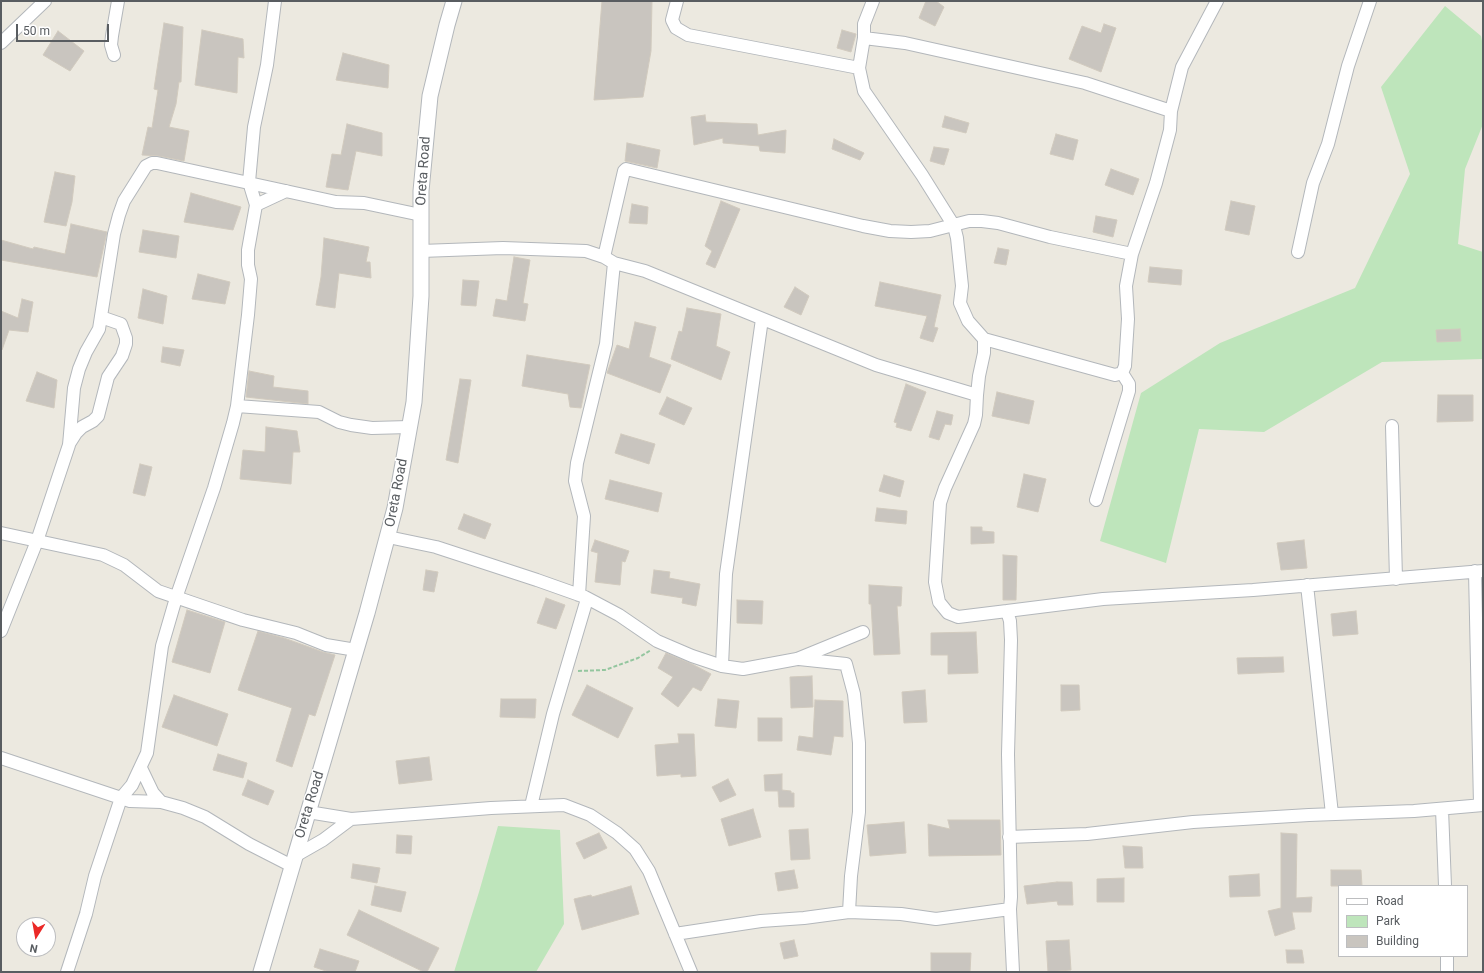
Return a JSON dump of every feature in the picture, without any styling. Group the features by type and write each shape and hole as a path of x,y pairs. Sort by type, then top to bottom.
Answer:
{"street":[{"path":"1,43 45,1"},
{"path":"114,55 111,40 118,1"},
{"path":"67,972 86,914 95,876 121,798 132,785 147,753 162,646 176,598 214,488 237,406 251,286 248,250 256,205 249,182 255,117 266,64 275,1"},
{"name":"Oreta Road","path":"261,972 356,650 395,508 414,402 421,296 421,192 430,96 454,1"},
{"path":"676,1 672,20 676,28 688,35 859,68"},
{"path":"873,1 864,24 864,38 859,68 864,91 922,175 954,226 958,238 962,286 960,303 968,321 984,339 1115,375 1122,373"},
{"path":"1122,373 1125,366 1128,319 1126,286 1132,254 1156,182 1170,130 1171,111 1182,67 1217,1"},
{"path":"1298,252 1313,183 1328,144 1348,66 1370,1"},
{"path":"864,38 926,47 1085,84 1171,111"},
{"path":"69,445 74,388 79,369 86,352 99,329 114,234 124,201 146,166 152,163 157,163 336,202 364,203 421,215"},
{"path":"531,806 583,597 584,516 575,482 576,469 606,344 609,260 624,171 626,169 863,226 890,231 930,231 969,221 998,223 1050,237 1132,254"},
{"path":"256,205 286,191"},
{"path":"421,251 503,248 586,251 645,271 876,365 977,396"},
{"path":"1,631 37,541 69,445 76,433 82,427 93,421 98,416 108,377 122,356 126,344 121,324 101,318"},
{"path":"722,666 726,574 762,319"},
{"path":"984,339 984,353 979,376 974,424 945,488 940,503 935,582 940,602 948,613 958,617 1103,599 1396,579 1479,571 1482,805 1414,811 1193,822 1087,834 1009,838"},
{"path":"1096,500 1129,391 1129,384 1122,373"},
{"path":"237,406 319,412 339,422 372,428 410,427"},
{"path":"1392,426 1396,579"},
{"path":"1,533 103,555 124,565 158,591 176,598 243,620 296,633 326,645 356,650"},
{"path":"388,537 436,547 537,580 583,597 619,615 662,643 692,656 722,666 743,669 797,659 863,632"},
{"path":"1307,585 1332,814"},
{"path":"1007,611 1011,640 1008,754 1010,909 1014,972"},
{"path":"797,659 846,664 854,694 859,743 859,812 851,876 849,912"},
{"path":"1,758 130,801 161,802 183,808 205,817 249,844 294,861 351,819"},
{"path":"141,768 153,793 161,802"},
{"path":"308,812 351,819 564,805 590,815 617,833 635,849 649,871 691,972"},
{"path":"1442,809 1444,885"},
{"path":"675,934 761,921 804,918 849,912 886,913 936,919 1010,909"},
{"path":"1447,957 1447,972"}],"path":[{"path":"565,672 605,670 638,658 662,643"}],"green space":[{"path":"1445,6 1481,36 1483,46 1483,124 1465,169 1458,244 1483,252 1483,359 1382,362 1264,432 1199,429 1166,563 1100,541 1141,393 1220,343 1355,288 1410,174 1381,87"},
{"path":"498,826 560,830 564,924 536,972 454,972 479,892"}],"building":[{"path":"602,1 652,1 651,51 643,97 594,100"},
{"path":"926,1 936,1 944,7 935,26 919,18"},
{"path":"164,23 183,27 181,82 179,82 176,104 169,127 189,131 184,161 159,156 142,155 148,127 152,128 158,90 154,89"},
{"path":"1104,24 1116,28 1101,72 1069,59 1082,26 1101,33"},
{"path":"202,30 243,39 244,58 238,57 237,93 195,85"},
{"path":"842,30 856,34 851,52 837,48"},
{"path":"58,31 84,51 70,71 43,55"},
{"path":"343,53 389,65 388,88 336,80"},
{"path":"705,115 706,122 757,124 758,135 786,130 785,153 760,151 759,146 723,143 723,138 694,145 691,117"},
{"path":"945,116 969,123 966,133 942,127"},
{"path":"347,124 382,133 382,156 356,151 348,190 326,187 332,154 341,155"},
{"path":"1056,134 1078,140 1073,160 1050,154"},
{"path":"834,139 864,153 860,160 832,149"},
{"path":"627,143 660,150 657,168 625,161"},
{"path":"934,147 949,149 944,165 930,161"},
{"path":"1111,169 1139,179 1133,195 1105,185"},
{"path":"55,172 75,176 72,202 66,226 44,222"},
{"path":"191,193 241,207 233,230 184,222"},
{"path":"721,201 740,209 715,268 706,264 712,251 705,246"},
{"path":"1231,201 1255,206 1249,235 1225,230"},
{"path":"632,204 648,207 647,224 629,223"},
{"path":"1096,216 1117,220 1113,237 1093,232"},
{"path":"71,224 107,232 97,277 1,260 1,240 33,249 34,247 65,254"},
{"path":"143,230 179,236 176,258 139,252"},
{"path":"324,238 369,247 366,262 370,262 371,278 339,273 335,308 316,305 321,277"},
{"path":"998,248 1009,250 1006,265 994,263"},
{"path":"514,257 530,260 523,303 528,304 525,321 493,316 496,299 507,301"},
{"path":"1150,267 1182,270 1181,285 1148,282"},
{"path":"198,274 230,282 225,304 192,299"},
{"path":"463,280 479,281 476,306 461,305"},
{"path":"880,282 941,295 934,327 938,328 933,342 920,338 927,316 875,306"},
{"path":"795,287 809,296 801,315 784,307"},
{"path":"143,289 167,296 163,324 138,318"},
{"path":"22,299 33,302 28,332 9,330 1,350 1,311 18,318"},
{"path":"687,308 721,314 716,346 730,352 721,380 671,359 679,331 682,332"},
{"path":"635,322 656,327 649,357 671,365 660,393 607,373 617,345 629,349"},
{"path":"1460,329 1461,341 1437,342 1436,330"},
{"path":"163,347 184,350 180,366 161,362"},
{"path":"527,355 590,365 581,408 570,407 568,394 522,386"},
{"path":"249,371 274,376 273,387 308,391 308,404 246,397"},
{"path":"37,372 57,380 54,408 26,401"},
{"path":"460,379 471,380 458,463 446,460"},
{"path":"906,384 926,392 911,431 896,427 897,423 894,422"},
{"path":"997,392 1034,401 1029,424 992,416"},
{"path":"1438,395 1473,395 1473,421 1437,422"},
{"path":"667,397 692,408 684,425 659,414"},
{"path":"937,411 953,415 951,425 945,424 939,440 929,437"},
{"path":"266,427 297,431 300,452 293,452 291,484 240,479 243,450 265,452"},
{"path":"621,434 655,444 649,464 615,453"},
{"path":"140,464 152,467 145,496 133,493"},
{"path":"1024,474 1046,479 1038,512 1017,507"},
{"path":"884,475 904,481 900,497 879,491"},
{"path":"610,480 662,493 658,512 605,499"},
{"path":"877,508 907,511 906,524 875,521"},
{"path":"464,514 491,524 485,539 458,529"},
{"path":"971,527 982,527 982,531 994,532 994,543 971,544"},
{"path":"595,540 629,551 625,562 622,561 620,585 595,582 598,553 591,551"},
{"path":"1304,540 1307,568 1281,570 1277,543"},
{"path":"1003,555 1017,556 1016,600 1003,600"},
{"path":"426,570 438,572 434,592 423,590"},
{"path":"654,570 670,572 669,578 700,584 696,606 682,603 683,598 651,593"},
{"path":"869,585 902,587 901,606 897,606 900,654 874,655 871,604 869,604"},
{"path":"546,598 565,605 556,629 537,623"},
{"path":"737,600 763,601 762,624 737,623"},
{"path":"187,610 225,622 210,673 172,662"},
{"path":"1356,611 1358,634 1333,636 1331,614"},
{"path":"258,631 335,655 315,716 309,714 292,767 276,761 292,708 238,690"},
{"path":"976,632 978,673 948,674 948,655 931,655 931,633"},
{"path":"666,653 711,674 701,691 693,687 678,707 661,694 673,677 658,668"},
{"path":"1283,657 1284,672 1238,674 1237,658"},
{"path":"812,676 813,707 791,708 790,677"},
{"path":"587,685 633,708 618,738 572,715"},
{"path":"1061,685 1079,685 1080,710 1061,711"},
{"path":"925,690 927,722 904,723 902,692"},
{"path":"174,695 228,714 217,746 162,727"},
{"path":"501,699 536,699 535,718 500,717"},
{"path":"718,699 739,701 736,728 715,726"},
{"path":"815,700 843,701 843,737 834,736 831,755 797,750 799,736 813,738"},
{"path":"758,718 782,718 782,741 758,741"},
{"path":"678,734 694,734 696,776 681,777 681,774 657,776 655,745 679,743"},
{"path":"218,754 247,763 243,778 213,770"},
{"path":"429,757 432,780 399,784 396,761"},
{"path":"782,774 782,790 791,791 791,793 794,793 794,807 779,807 778,791 765,791 764,775"},
{"path":"728,779 736,795 720,802 712,787"},
{"path":"248,780 274,791 268,805 242,795"},
{"path":"753,809 761,837 729,846 721,819"},
{"path":"948,820 1000,820 1001,855 929,856 928,824 950,829"},
{"path":"904,822 906,853 870,856 867,825"},
{"path":"808,829 810,859 791,860 789,830"},
{"path":"599,833 607,848 584,859 576,843"},
{"path":"1281,833 1297,834 1296,898 1312,897 1311,912 1292,912 1295,929 1275,936 1268,911 1281,908"},
{"path":"397,835 412,836 411,854 396,853"},
{"path":"1123,846 1142,847 1143,868 1125,868"},
{"path":"353,864 380,868 377,883 351,878"},
{"path":"794,870 798,888 778,891 775,873"},
{"path":"1331,870 1361,870 1362,885 1331,886"},
{"path":"1259,874 1260,896 1230,897 1229,876"},
{"path":"1124,878 1124,902 1097,902 1097,879"},
{"path":"1057,882 1072,882 1073,905 1058,905 1057,901 1027,904 1024,886"},
{"path":"375,886 406,892 401,912 371,905"},
{"path":"631,886 639,914 582,930 574,899 591,895 592,897"},
{"path":"359,910 439,948 427,972 424,972 347,935"},
{"path":"794,940 798,956 784,959 780,943"},
{"path":"1069,940 1071,970 1048,972 1046,941"},
{"path":"320,949 359,961 355,972 329,972 314,967"},
{"path":"1286,950 1302,950 1304,963 1287,963"},
{"path":"931,953 971,953 970,972 931,972"}]}
